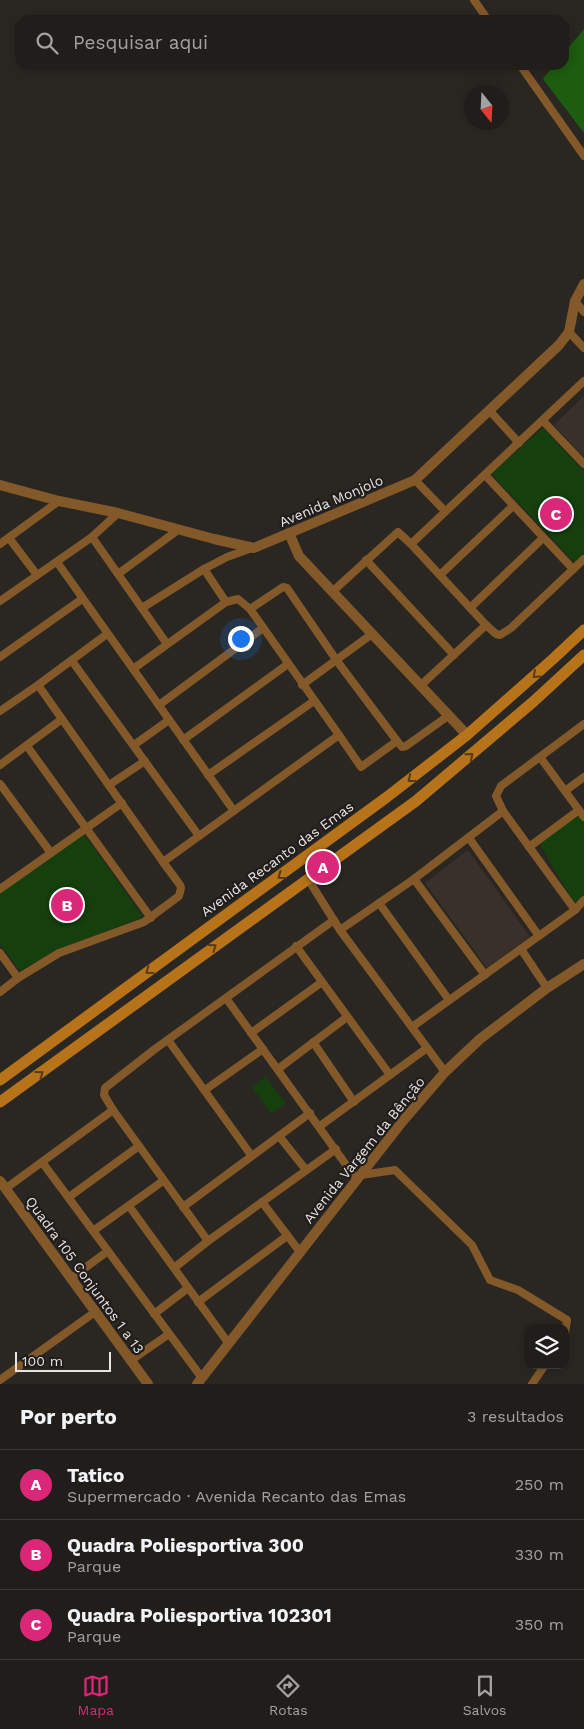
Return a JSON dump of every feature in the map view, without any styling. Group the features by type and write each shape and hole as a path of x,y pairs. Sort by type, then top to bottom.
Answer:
{"main road":[{"name":"Avenida Recanto das Emas","path":"4,1077 384,800 467,735 584,630"},
{"path":"558,654 566,661 567,670"},
{"path":"0,1102 416,801 511,721 584,655"},
{"path":"384,800 379,807 379,812 385,819 392,818"},
{"path":"359,818 370,817 374,827 371,832"},
{"path":"4,1077 7,1079 10,1087 18,1090"},
{"path":"0,1087 4,1095 0,1102"}],"street":[{"path":"474,0 484,15"},
{"path":"524,70 584,156"},
{"name":"Avenida Monjolo","path":"254,548 415,480 559,345 569,332 575,301 584,284"},
{"path":"575,301 584,312"},
{"path":"569,332 584,348"},
{"path":"411,544 584,381"},
{"path":"489,410 519,443"},
{"path":"543,421 584,464"},
{"path":"485,475 573,570"},
{"path":"415,480 445,511"},
{"path":"2,487 118,513 228,543 254,548"},
{"path":"0,544 59,500"},
{"path":"440,575 514,506"},
{"path":"0,601 92,537 118,513"},
{"path":"118,574 178,530"},
{"path":"332,592 398,532 486,625 496,634 502,634 584,559"},
{"path":"289,533 299,556 467,735"},
{"path":"92,537 167,644"},
{"path":"9,538 37,575"},
{"path":"470,608 544,538"},
{"path":"227,557 228,543"},
{"path":"142,608 204,569 227,557 254,548"},
{"path":"366,560 454,655"},
{"path":"56,562 234,811"},
{"path":"204,569 226,602"},
{"path":"250,609 283,587 286,587 401,746 406,746 448,716"},
{"path":"0,657 82,599"},
{"path":"133,669 226,602 238,599 250,609 361,767 397,741"},
{"path":"420,686 486,625"},
{"path":"159,706 263,628"},
{"path":"1,709 72,661 107,634"},
{"path":"302,685 372,634"},
{"path":"72,661 199,836"},
{"path":"184,740 288,664"},
{"path":"0,992 18,978 59,953 150,918 181,894 180,886 38,685"},
{"path":"208,776 314,700"},
{"path":"0,765 62,720"},
{"path":"134,745 169,720"},
{"path":"575,910 503,811 496,796 500,786 584,724"},
{"path":"163,862 339,735"},
{"path":"27,746 150,918"},
{"path":"529,847 581,814 540,757"},
{"path":"109,785 145,761"},
{"path":"565,791 584,777"},
{"path":"0,784 51,853"},
{"path":"0,889 122,803"},
{"path":"340,930 414,879 503,811"},
{"path":"469,838 539,936"},
{"path":"308,879 340,930 445,1072"},
{"path":"414,879 485,975"},
{"path":"412,1027 575,910 584,900"},
{"path":"379,902 449,1000"},
{"path":"208,1241 113,1110 104,1095 104,1090 168,1040 334,920"},
{"path":"296,946 390,1075"},
{"path":"521,949 547,988"},
{"path":"0,953 18,978"},
{"name":"Avenida Vargem da Bênção","path":"199,1381 402,1122 445,1072 480,1039 547,988 584,964"},
{"path":"251,1033 322,982"},
{"path":"226,998 336,1149 359,1177 395,1170 472,1245 490,1280 518,1290 567,1320 566,1324"},
{"path":"278,1069 347,1017"},
{"path":"168,1040 252,1155"},
{"path":"313,1042 354,1102"},
{"path":"320,1126 427,1048"},
{"path":"205,1090 263,1049"},
{"path":"3,1185 42,1162 113,1110"},
{"path":"183,1207 310,1113"},
{"path":"279,1136 306,1170"},
{"path":"69,1197 139,1146"},
{"path":"174,1268 208,1241 336,1149"},
{"path":"42,1162 169,1334 199,1381"},
{"path":"93,1231 164,1181"},
{"name":"Quadra 105 Conjuntos 1 a 13","path":"3,1185 148,1384"},
{"path":"262,1202 300,1252"},
{"path":"129,1206 228,1344"},
{"path":"198,1302 287,1236"},
{"path":"70,1279 108,1251"},
{"path":"154,1314 188,1288"},
{"path":"0,1380 95,1312"},
{"path":"130,1361 169,1334"},
{"path":"532,1384 542,1369"}],"shaded area":[{"path":"584,396 584,457 554,425"},
{"path":"468,850 530,937 487,968 425,883"}],"green space":[{"path":"584,29 584,133 543,79 550,70 569,70 569,47"},
{"path":"543,428 584,471 584,553 575,563 491,474"},
{"path":"578,814 584,822 584,895 574,903 539,843"},
{"path":"84,834 143,917 57,950 20,971 0,944 0,893"},
{"path":"265,1077 286,1103 271,1114 252,1087"}],"place":[{"name":"Quadra Poliesportiva 102301","path":"556,514"},
{"name":"Tatico","path":"323,867"},
{"name":"Quadra Poliesportiva 300","path":"67,905"}]}
